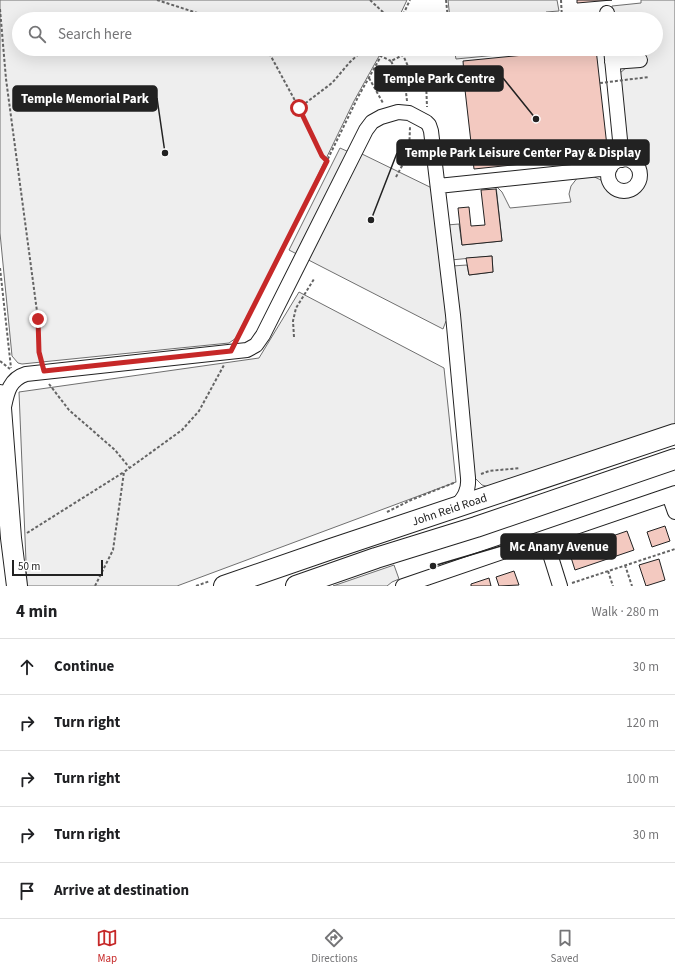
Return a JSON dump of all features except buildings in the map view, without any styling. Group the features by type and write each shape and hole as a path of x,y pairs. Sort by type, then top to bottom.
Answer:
{"highway":[{"path":"0,395 11,538 17,586"},
{"name":"John Reid Road","path":"224,586 675,434"},
{"name":"John Reid Road","path":"296,586 376,558 476,527 675,459"}],"street":[{"path":"622,160 611,56 640,60"},
{"path":"2,415 10,384 15,379 43,369 248,350 256,345 263,335 366,130 372,122 398,112 409,113 426,122 430,126 438,186 453,315 468,478 468,488 466,494 455,508"},
{"path":"625,159 633,162 638,168 640,176 637,184 631,190 623,191 615,188 609,182 608,174 610,168 617,161 622,160 625,159"},
{"path":"438,186 610,168"},
{"path":"403,586 672,494 675,512"},
{"path":"545,538 565,585"}],"path":[{"path":"157,0 194,12"},
{"path":"370,0 383,12"},
{"path":"404,12 410,0"},
{"path":"446,0 447,12"},
{"path":"561,0 562,12"},
{"path":"0,9 6,79 38,319 38,343 45,380 69,410 115,450 130,467"},
{"path":"271,56 299,108 322,156 327,161"},
{"path":"299,108 332,83 357,56"},
{"path":"11,538 21,537 124,472 182,430 199,411 381,56 391,61"},
{"path":"600,83 649,77"},
{"path":"369,78 390,115"},
{"path":"426,81 428,106"},
{"path":"0,268 11,369 0,361"},
{"path":"294,337 293,321 296,308 314,279"},
{"path":"95,586 113,550 124,472"},
{"path":"565,585 675,549"},
{"path":"625,566 632,586"},
{"path":"608,571 613,586"}],"shaded area":[{"path":"0,0 407,0 401,12 12,12 12,56 379,56 354,101 236,338 229,343 22,364 18,363 12,356 0,233"},
{"path":"448,0 557,0 559,11 546,12 449,12"},
{"path":"641,0 675,0 675,428 493,488 482,485 475,478 452,266 467,265 469,275 493,272 492,256 451,260 447,225 459,224 462,245 502,241 496,186 502,192 510,208 571,202 569,194 571,186 578,177 590,175 601,180 610,193 620,197 631,196 639,191 645,182 646,168 640,161 630,154 626,145 620,73 640,56 663,56 663,12 612,12 612,6 641,3"},
{"path":"455,56 487,56 456,59"},
{"path":"340,148 349,152 362,154 436,190 449,322 446,321 443,329 289,250"},
{"path":"299,292 444,368 456,482 177,586 27,586 19,392 259,358"},
{"path":"394,565 399,579 387,586 333,586"}],"place":[{"name":"Temple Park Centre","path":"536,119"},
{"name":"Temple Memorial Park","path":"165,153"},
{"name":"Temple Park Leisure Center Pay & Display","path":"371,220"},
{"name":"Mc Anany Avenue","path":"433,566"}],"route":[{"path":"38,319 39,352 44,371 231,351 327,161 322,156 299,108"}]}
